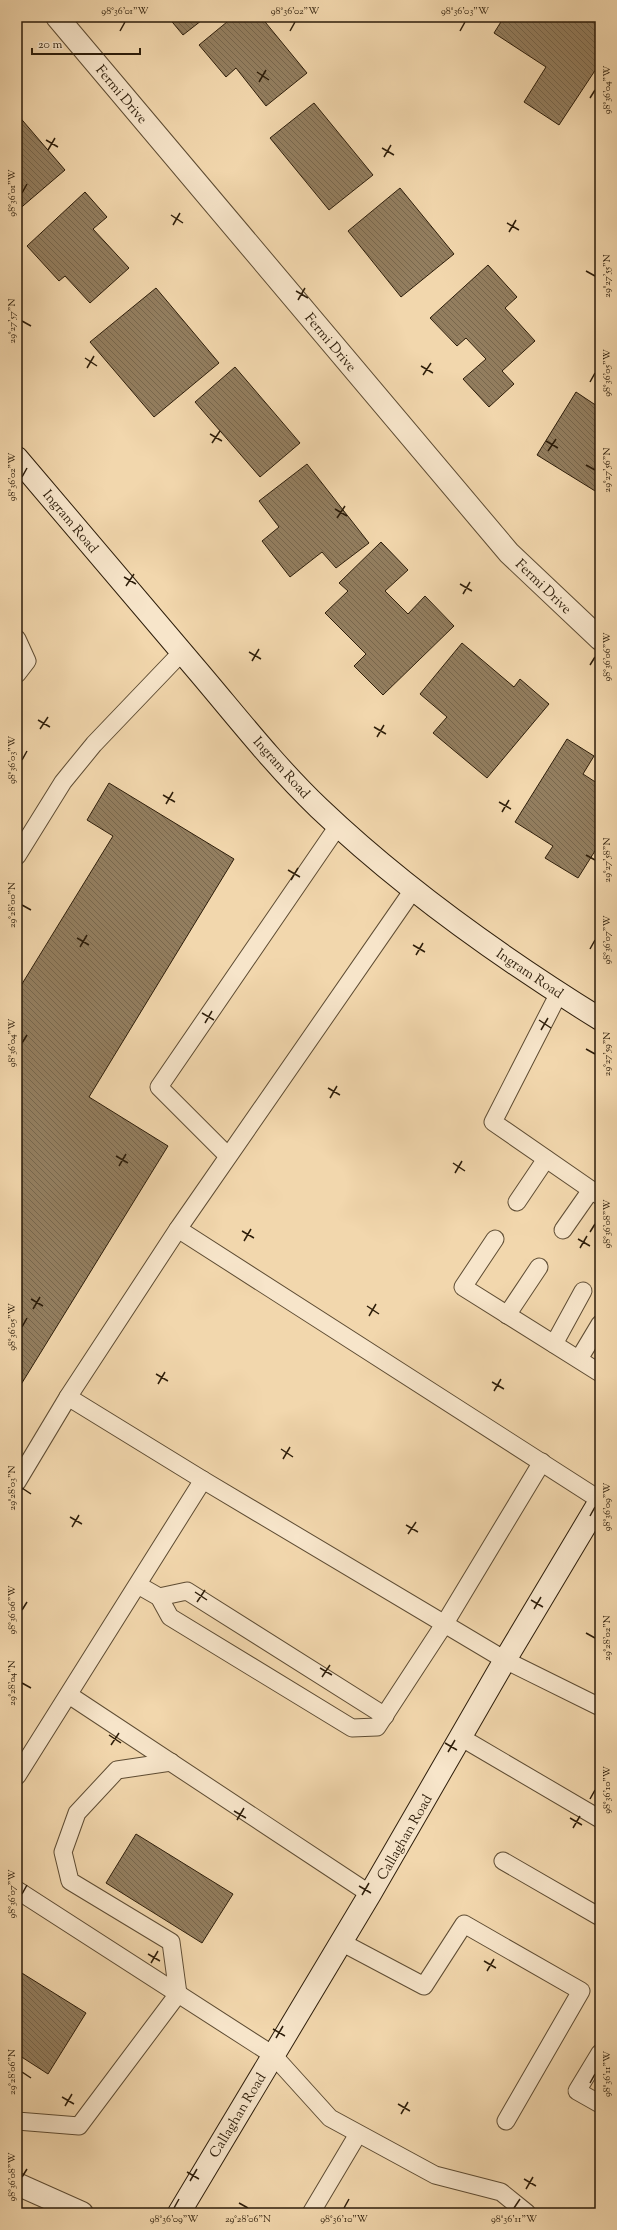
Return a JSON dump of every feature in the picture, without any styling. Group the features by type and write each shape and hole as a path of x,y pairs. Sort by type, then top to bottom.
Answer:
{"street":[{"name":"Fermi Drive","path":"57,17 509,553 600,639"},
{"name":"Ingram Road","path":"17,458 268,753 338,826 373,858 432,906 558,993 600,1019"},
{"name":"Callaghan Road","path":"179,2213 370,1894 462,1738 505,1660 600,1500"},
{"path":"17,2184 82,2213"}],"lane":[{"path":"17,639 27,661 17,674"},
{"path":"17,856 63,782 94,744 182,652"},
{"path":"228,1156 159,1088 338,826"},
{"path":"17,1482 68,1397 178,1229 413,890"},
{"path":"558,993 493,1122 596,1193 563,1230"},
{"path":"517,1202 546,1159"},
{"path":"178,1229 600,1500"},
{"path":"495,1239 464,1287 600,1373"},
{"path":"508,1315 539,1267"},
{"path":"554,1344 583,1290"},
{"path":"579,1359 600,1324"},
{"path":"68,1397 203,1480 505,1660 600,1707"},
{"path":"138,1585 159,1597 170,1617 352,1728 376,1727 385,1716 445,1623 542,1462"},
{"path":"17,1776 69,1696 203,1480"},
{"path":"159,1597 188,1591 385,1716"},
{"path":"69,1696 370,1894"},
{"path":"462,1738 600,1819"},
{"path":"17,2121 78,2126 178,1994 170,1942 70,1881 63,1852 77,1813 117,1770 171,1762"},
{"path":"503,1861 600,1917"},
{"path":"17,1890 273,2055 330,2118 435,2175 501,2192 526,2213"},
{"path":"341,1942 424,1986 464,1924 581,1991 506,2121"},
{"path":"600,2053 577,2090 600,2104"},
{"path":"311,2213 358,2134"}],"building":[{"path":"168,17 206,17 183,35"},
{"path":"233,17 261,17 307,73 266,106 236,68 226,77 199,45"},
{"path":"504,17 600,17 600,63 559,125 524,102 546,67 494,33"},
{"path":"314,103 373,175 329,210 270,138"},
{"path":"17,114 65,170 17,211"},
{"path":"400,188 454,254 401,297 348,231"},
{"path":"85,192 107,217 93,229 129,268 90,303 65,276 59,281 27,246"},
{"path":"488,265 517,297 505,308 535,341 502,371 514,384 489,407 463,379 486,359 466,338 457,346 430,318"},
{"path":"156,288 219,363 154,417 90,342"},
{"path":"235,367 300,443 260,477 195,402"},
{"path":"576,392 600,408 600,494 537,455"},
{"path":"307,464 369,543 336,568 322,552 290,577 262,541 279,527 259,501"},
{"path":"381,542 408,570 385,591 408,614 425,596 454,626 383,695 354,666 366,654 325,613 348,591 339,583"},
{"path":"462,643 514,687 520,679 549,704 487,778 433,733 447,717 420,694"},
{"path":"567,739 594,756 583,774 600,785 600,843 578,878 545,858 553,846 515,822"},
{"path":"109,783 234,859 89,1097 168,1146 17,1391 17,992 113,836 87,820"},
{"path":"136,1834 233,1894 202,1943 106,1883"},
{"path":"17,1970 86,2013 48,2074 17,2054"}]}
